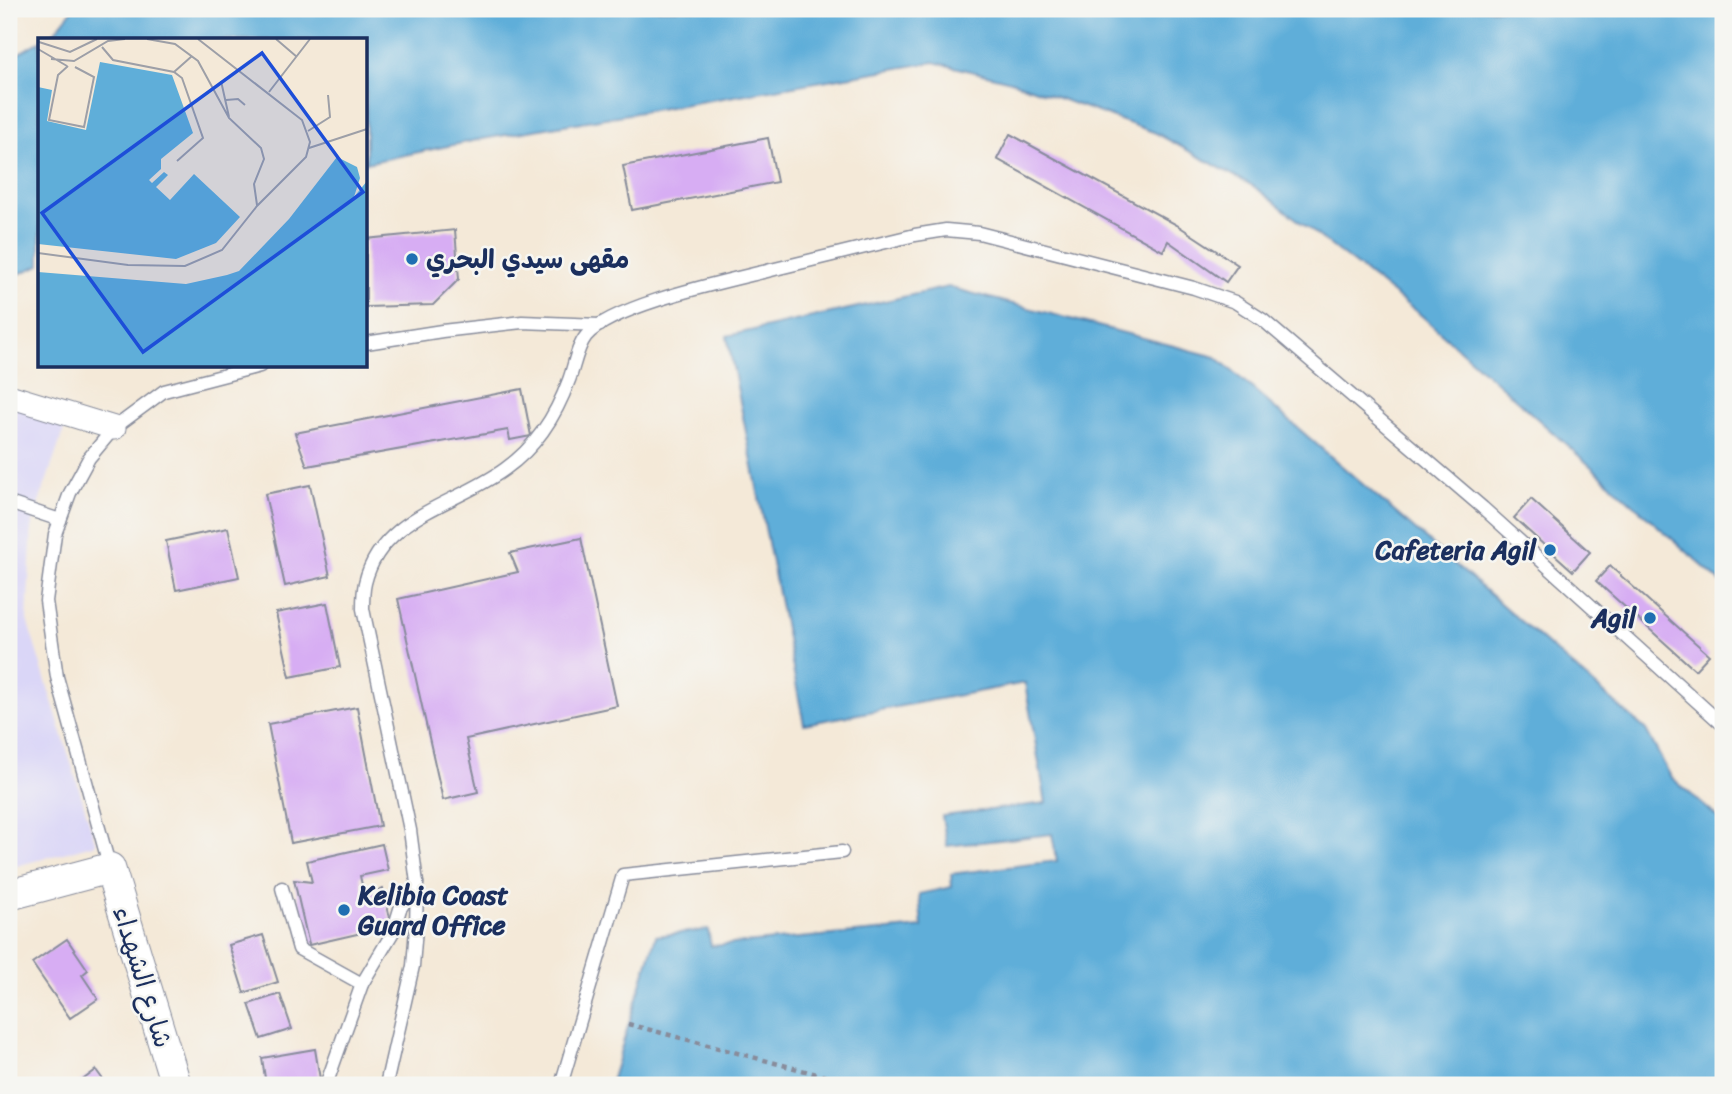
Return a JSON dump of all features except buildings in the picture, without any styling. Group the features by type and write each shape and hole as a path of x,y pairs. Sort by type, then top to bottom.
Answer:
{"street":[{"path":"9,396 114,428"},
{"path":"9,895 110,868"},
{"name":"شارع الشهداء","path":"110,868 176,1085"}],"lane":[{"path":"386,1085 412,966 417,883 410,830 363,609 365,583 375,558 386,541 405,524 503,470 529,449 545,428 564,393 585,337 600,325 648,303 699,288 915,235 946,230 979,233 1194,288 1235,302 1263,320 1441,472 1723,724"},
{"path":"368,343 522,322 600,325"},
{"path":"110,868 57,677 46,601 55,534 70,493 89,458 114,428 164,391 252,368"},
{"path":"9,503 60,520"},
{"path":"561,1085 623,875 842,852"},
{"path":"326,1085 362,984 393,932 400,909 417,883"},
{"path":"282,888 299,949 362,984"}],"path":[{"path":"628,1024 858,1085"}],"shaded area":[{"path":"9,401 67,421 32,523 27,620 96,844 9,868"}],"water":[{"path":"73,9 1723,9 1723,584 1422,316 1255,187 1156,133 1011,81 934,62 482,139 368,163 368,38 45,38 53,34"},
{"path":"38,42 38,266 9,278 9,59"},
{"path":"948,287 1216,357 1646,730 1671,777 1723,822 1723,1085 610,1085 656,936 708,930 711,946 922,927 919,894 952,887 951,874 1057,861 1052,834 947,846 942,816 1046,803 1025,683 804,724 727,336"}],"place":[{"name":"مقهى سيدي البحري","path":"412,259"},
{"name":"Cafeteria Agil","path":"1550,550"},
{"name":"Agil","path":"1650,618"},
{"name":"Kelibia Coast Guard Office","path":"344,910"}]}
